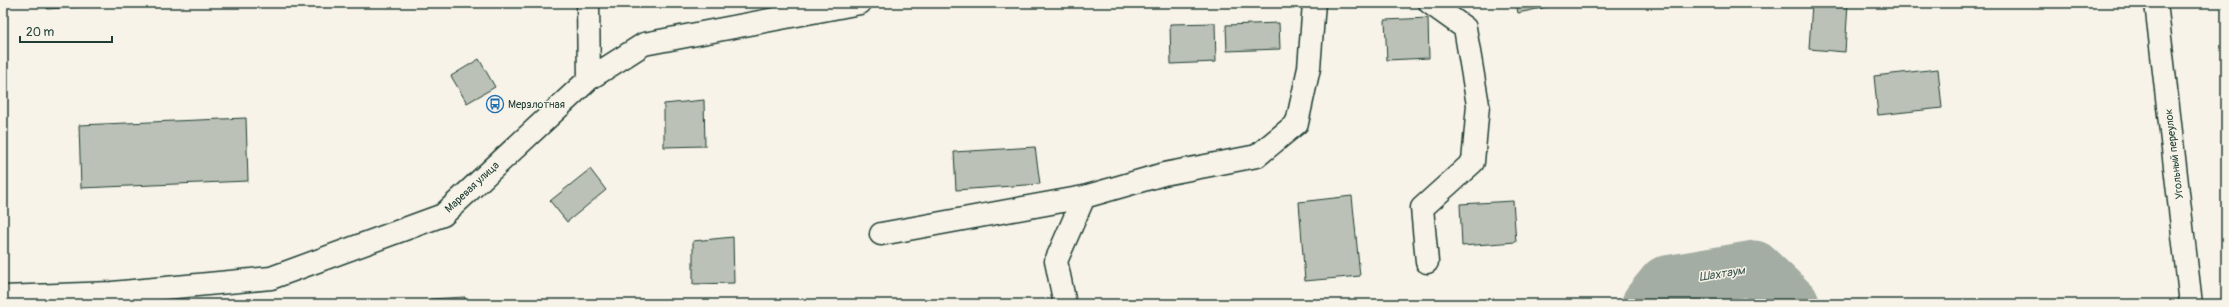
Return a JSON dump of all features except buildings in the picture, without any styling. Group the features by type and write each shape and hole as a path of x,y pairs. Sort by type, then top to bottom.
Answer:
{"street":[{"path":"588,3 589,79"},
{"name":"Маревая улица","path":"3,297 113,298 272,278 443,215 589,79 644,44 860,3"},
{"path":"881,234 1084,197 1164,174 1257,156 1296,123 1309,68 1314,3"},
{"path":"1427,262 1422,208 1473,162 1478,105 1465,28 1430,3"},
{"name":"Угольный переулок","path":"2156,3 2191,304"},
{"path":"1066,304 1056,261 1084,197"}],"shaded area":[{"path":"1700,292 1727,304 1678,304"}],"waterway":[{"name":"Шахтаум","path":"1649,304 1666,283 1754,268 1792,304"}],"place":[{"name":"Мерзлотная","path":"495,104"}]}
